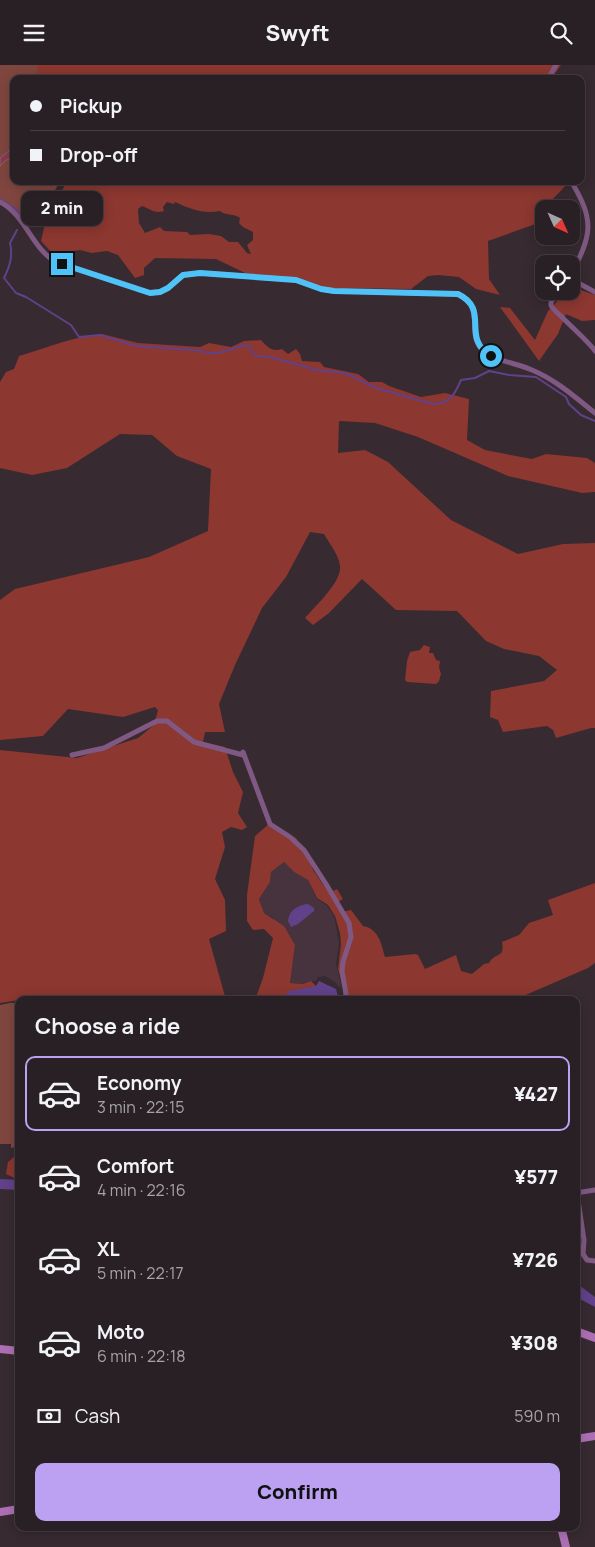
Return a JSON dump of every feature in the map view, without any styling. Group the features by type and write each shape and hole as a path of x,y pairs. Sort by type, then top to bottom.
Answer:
{"street":[{"path":"572,185 587,211 589,232 586,245 580,257"},
{"path":"0,202 16,215 40,250 54,261 150,293 160,292 168,288 183,275 200,273 296,280 321,289 334,291 458,294 466,298 473,307 476,339 485,352 552,380 564,387 595,413"},
{"path":"580,284 595,292"},
{"path":"552,300 552,309 571,323 590,342 595,351"},
{"path":"72,755 104,748 157,721 167,721 194,742 244,754 270,824 290,837 304,850 349,923 351,937 342,971 346,996"},
{"path":"580,1192 595,1190"},
{"path":"580,1213 584,1240 583,1253 587,1260 595,1261"},
{"path":"580,1332 595,1337"},
{"path":"0,1349 15,1352"},
{"path":"580,1438 595,1436"},
{"path":"0,1512 15,1510"},
{"path":"562,1531 566,1547"}],"shaded area":[{"path":"0,65 53,65 48,75 10,75 10,185 58,185 35,227 0,202"},
{"path":"38,65 561,65 554,75 36,75"},
{"path":"64,185 566,185 552,200 535,200 535,224 488,241 489,279 500,295 476,289 459,277 438,275 428,276 411,289 330,288 245,273 216,259 155,258 144,268 144,275 135,278 118,255 107,251 92,253 80,250 53,254 41,241 46,219","holes":["167,202 174,204 175,202 191,209 220,211 240,218 239,223 253,232 253,240 247,245 251,254 247,253 238,242 229,242 221,236 209,234 190,235 187,232 164,231 160,227 145,233 139,223 138,209 142,206 155,212 161,212 164,211 163,207"]},
{"path":"580,290 595,295 595,320 582,321 566,314 558,334 539,361 500,307 510,308 535,340 548,311 558,300 580,300"},
{"path":"102,334 138,343 200,347 209,343 231,347 244,341 261,340 270,348 275,350 282,349 288,354 296,349 302,361 320,362 324,367 358,374 369,382 382,382 421,397 445,393 469,399 467,440 485,450 532,459 546,454 587,458 595,463 595,492 582,493 508,476 418,437 375,423 339,421 338,453 365,450 388,462 451,520 518,554 563,544 595,543 595,728 556,738 553,730 547,726 503,732 498,720 490,717 491,691 544,681 557,670 539,656 504,649 486,641 457,611 396,610 362,579 329,613 313,625 305,618 337,579 340,566 336,553 324,534 310,532 286,577 262,608 235,665 219,704 225,732 205,732 203,742 225,747 233,772 243,792 238,813 247,827 242,830 231,827 222,832 225,847 215,879 225,900 226,931 209,939 225,996 15,996 15,1001 0,1003 0,750 77,758 138,738 154,725 158,710 155,707 123,717 68,709 43,736 0,740 0,600 15,589 149,557 208,531 211,469 177,456 152,435 120,434 67,468 32,475 0,468 0,382 6,372 14,369 19,356 92,335"},
{"path":"424,645 430,647 429,653 433,653 436,660 440,661 441,674 436,684 407,682 405,680 410,652 420,650"},
{"path":"269,824 296,838 309,858 313,870 329,893 337,889 343,899 336,903 342,912 351,910 363,926 376,933 385,957 415,954 418,955 425,969 456,955 461,971 472,974 501,953 502,942 519,935 529,923 553,915 548,900 595,883 595,963 588,968 523,996 343,996 344,990 338,969 341,944 340,933 335,916 328,905 317,898 308,880 294,872 284,862 271,872 270,882 259,899 264,913 284,926 295,945 290,983 303,984 311,981 318,988 305,996 256,996 273,938 264,929 253,930 247,921 247,895 255,836"},
{"path":"284,862 294,872 308,880 316,898 327,906 334,916 339,943 336,964 341,984 340,988 335,982 325,976 318,977 316,981 303,984 290,983 295,945 272,917 264,913 259,899 270,882 271,872"},
{"path":"308,904 314,908 314,911 298,924 291,927 288,921 292,911"},
{"path":"319,981 336,989 338,996 285,996 289,991 316,986"},
{"path":"15,1003 15,1147 11,1148 11,1144 0,1144 0,1005"},
{"path":"15,1156 15,1178 6,1174 8,1162"},
{"path":"580,1286 595,1297 595,1307 580,1299"}],"building":[{"path":"10,150 10,160 6,160 0,166 0,158"}],"waterway":[{"path":"0,199 17,210 23,219"},
{"path":"17,230 10,243 10,261 4,278 16,293 26,297 71,325 79,337 100,335 136,346 210,353 218,353 245,345 256,356 271,357 316,370 345,373 376,388 433,404 439,404 448,400 461,380 475,378 489,371 536,377 566,397 569,404 581,415 595,421"},
{"path":"0,1184 15,1185"}],"route":[{"path":"62,264 150,293 160,292 168,288 183,275 200,273 296,280 321,289 334,291 458,294 466,298 473,307 476,339 479,346 491,356"}]}
